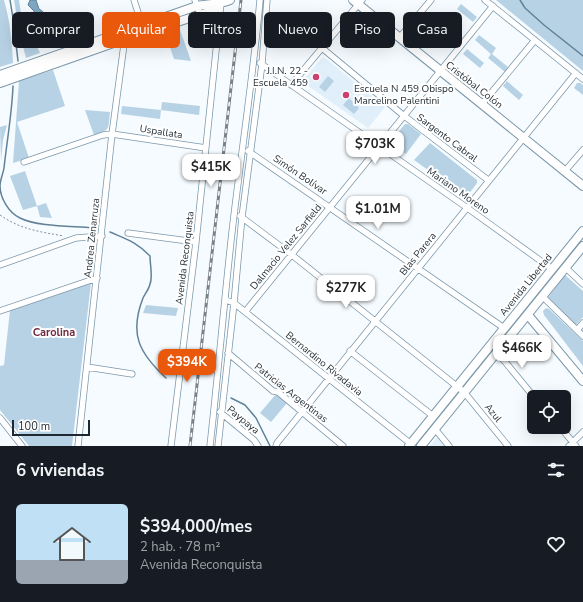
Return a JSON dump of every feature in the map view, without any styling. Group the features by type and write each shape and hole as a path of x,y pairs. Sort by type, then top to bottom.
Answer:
{"street":[{"path":"134,0 138,12"},
{"path":"174,12 196,3 211,3 230,0"},
{"path":"210,446 234,213 254,61 260,0"},
{"path":"218,446 242,216 262,64 267,0"},
{"path":"400,37 432,0"},
{"path":"485,0 583,79"},
{"path":"332,35 358,1"},
{"name":"Cristóbal Colón","path":"358,1 440,70 583,186"},
{"path":"208,12 212,11 221,2"},
{"name":"Avenida Reconquista","path":"170,446 196,242 221,2"},
{"name":"Dalmacio Velez Sarfield","path":"245,312 492,6"},
{"path":"482,104 535,40"},
{"path":"0,75 102,42"},
{"path":"0,83 102,44"},
{"name":"Andrea Zenarruza","path":"78,446 98,278 112,134 122,48"},
{"path":"291,85 322,48"},
{"name":"Sargento Cabral","path":"322,48 403,116 488,180"},
{"name":"Mariano Moreno","path":"254,61 262,64 552,269"},
{"name":"Blas Parera","path":"276,446 276,442 302,412 576,73"},
{"path":"24,162 103,135 112,134"},
{"name":"Uspallata","path":"112,134 206,148"},
{"name":"Simón Bolívar","path":"242,148 330,206 504,328"},
{"path":"565,171 583,150"},
{"name":"Azul","path":"234,213 242,216 292,254 457,386 464,392 508,446"},
{"name":"Avenida Libertad","path":"410,445 583,231"},
{"path":"128,233 196,242"},
{"path":"0,265 76,238 102,236"},
{"name":"Avenida Libertad","path":"421,446 583,246"},
{"path":"566,268 583,284"},
{"path":"1,308 98,278"},
{"path":"543,297 583,336"},
{"name":"Bernardino Rivadavia","path":"226,300 234,303 410,445"},
{"path":"528,315 583,381"},
{"path":"577,330 583,323"},
{"path":"350,351 433,416"},
{"path":"497,352 528,390"},
{"name":"Patricias Argentinas","path":"228,353 273,391 278,392 343,446"},
{"path":"87,368 132,374"},
{"name":"Paypaya","path":"214,409 222,411 254,440 258,446"},
{"path":"0,418 22,446"},
{"path":"435,429 449,446"},
{"path":"565,434 572,445 583,432"}],"path":[{"path":"0,215 15,225 41,232 76,238"}],"shaded area":[{"path":"0,0 4,0 8,16 13,63 0,67"},
{"path":"14,0 19,0 21,12 16,12"},
{"path":"30,0 36,0 39,9 43,12 34,12 28,5"},
{"path":"496,0 583,0 583,71"},
{"path":"461,4 477,17 473,22 457,9"},
{"path":"180,30 191,61 174,59 170,48 180,48"},
{"path":"479,35 496,48 492,54 508,67 505,72 488,58 491,54 475,40"},
{"path":"23,48 38,48 40,53 26,58"},
{"path":"467,49 484,63 480,68 463,54"},
{"name":"Escuela N 459 Obispo Marcelino Palentini","path":"322,58 325,58 385,107 368,128 304,83 303,80"},
{"path":"53,70 65,106 17,122 29,158 13,163 19,81"},
{"path":"328,76 334,81 325,92 319,87"},
{"path":"507,81 523,95 519,100 503,86"},
{"path":"577,83 583,85 583,95 574,88"},
{"path":"349,98 359,108 354,114 343,105"},
{"path":"162,102 200,106 199,115 161,110"},
{"path":"122,106 161,110 160,119 121,114"},
{"path":"85,110 110,112 108,128 103,132 94,135"},
{"path":"405,124 408,124 421,134 406,154 392,144 391,141"},
{"path":"7,125 3,140 1,161 0,127"},
{"path":"430,143 477,180 477,183 468,195 464,196 414,160"},
{"path":"25,171 37,206 23,210 10,176"},
{"path":"46,203 52,218 40,217 37,206"},
{"path":"565,275 583,291 583,317 576,325 547,299"},
{"path":"91,283 72,446 29,446 0,410 0,366 4,365 10,310"},
{"path":"146,305 178,308 176,316 143,313"},
{"path":"546,308 549,309 583,341 583,366 544,315 543,311"},
{"path":"276,394 287,403 271,422 260,413"},
{"path":"438,436 446,446 430,446"}],"waterway":[{"path":"10,0 18,61"},
{"path":"520,0 525,8 544,25 583,56"},
{"path":"13,86 11,116 4,168 0,184 0,191 3,200 12,213 27,221 45,225 93,228"},
{"path":"110,232 136,244 150,256 151,281 139,311 137,333 143,351 149,360 166,378"},
{"path":"231,398 245,405 256,418 270,446"}],"railway":[{"path":"190,446 241,0"}],"place":[{"name":"J.I.N. 22 - Escuela 459","path":"316,77"},
{"name":"Escuela N 459 Obispo Marcelino Palentini","path":"346,95"}],"district":[{"name":"Carolina","path":"54,332"}]}
